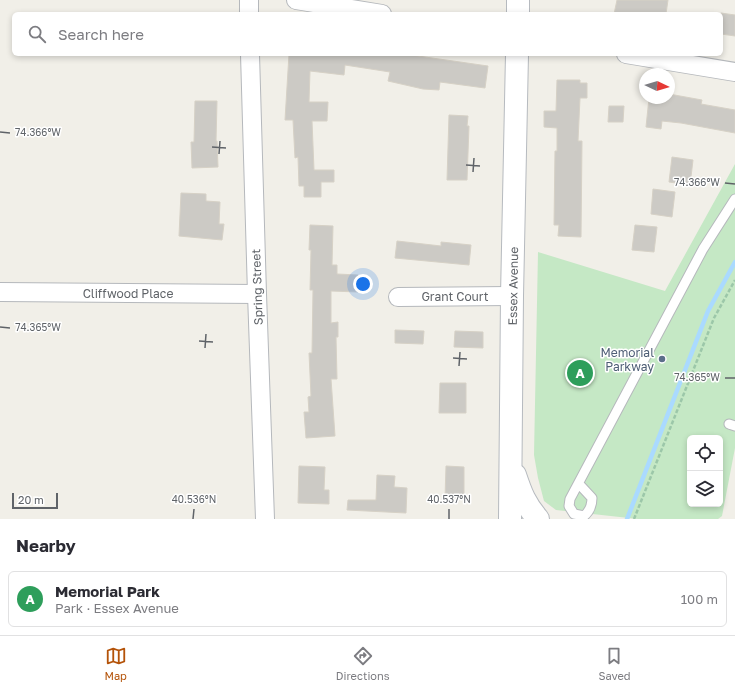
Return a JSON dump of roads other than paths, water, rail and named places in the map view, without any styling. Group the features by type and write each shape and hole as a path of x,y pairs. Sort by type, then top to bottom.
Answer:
{"street":[{"path":"249,0 249,12"},
{"path":"296,0 370,12"},
{"path":"518,0 518,12"},
{"name":"Spring Street","path":"250,56 265,519"},
{"name":"Essex Avenue","path":"510,519 512,296 517,56"},
{"path":"638,56 735,72"},
{"name":"Cliffwood Place","path":"0,292 257,294"},
{"name":"Grant Court","path":"398,297 512,296"},
{"path":"511,461 521,493 529,509 538,519"}],"lane":[{"path":"579,484 703,249 735,199"}],"waterway":[{"path":"627,519 708,311 735,262"}],"place":[{"name":"Memorial Parkway","path":"662,359"},
{"name":"Memorial Park","path":"580,373"}]}
